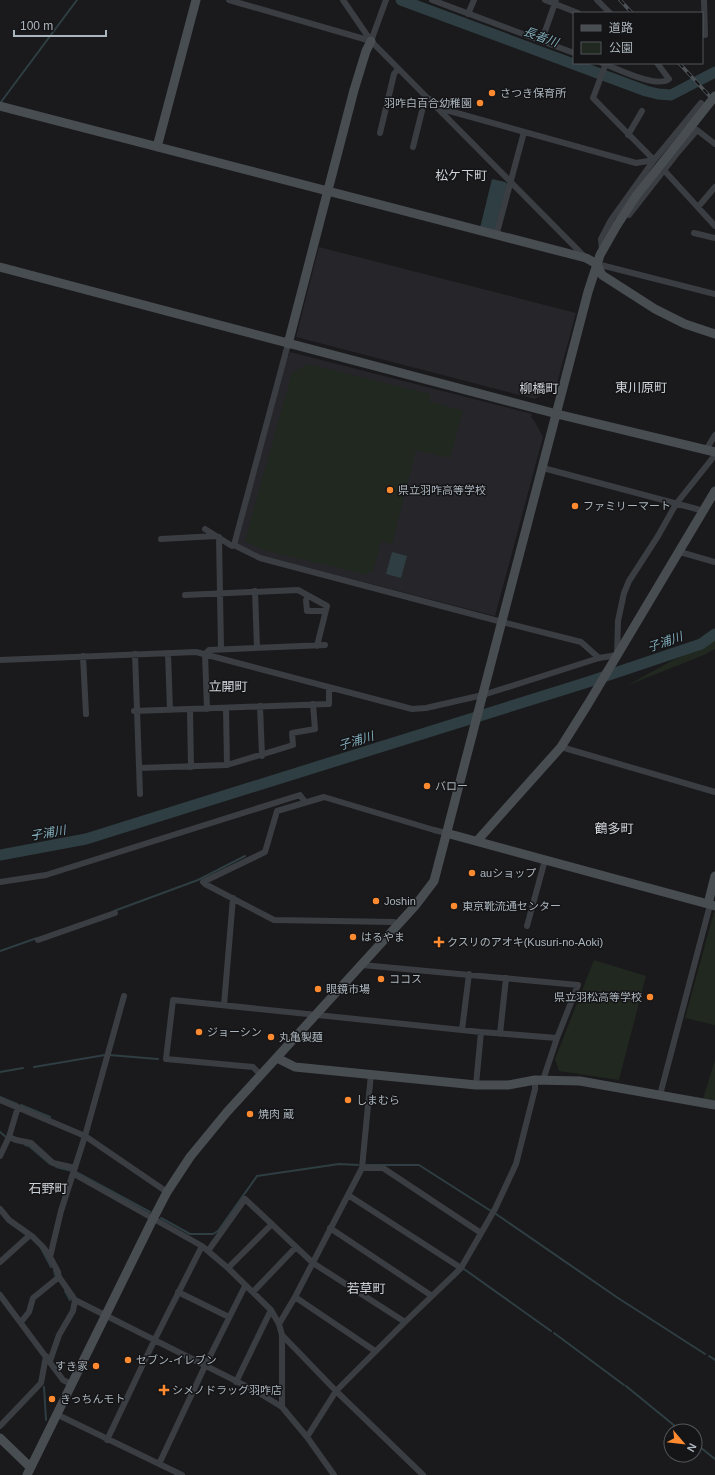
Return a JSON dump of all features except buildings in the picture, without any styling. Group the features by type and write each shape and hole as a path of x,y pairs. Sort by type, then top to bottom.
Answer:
{"street":[{"path":"157,147 196,0"},
{"path":"229,0 371,41"},
{"path":"343,0 371,41 586,258"},
{"path":"234,545 359,74 386,0"},
{"path":"432,0 573,53"},
{"path":"468,14 474,0"},
{"path":"545,0 555,2 576,12"},
{"path":"597,0 609,12"},
{"path":"704,0 705,35"},
{"path":"542,40 555,2"},
{"path":"658,64 669,79 663,82 650,81 604,65 593,98 664,170 715,226"},
{"path":"380,133 394,74 398,68"},
{"path":"0,1438 30,1472 56,1414 153,1219 167,1192 190,1157 226,1112 399,924 422,898 434,881 597,264 617,225 636,196 715,96"},
{"path":"412,147 423,107 429,99"},
{"path":"602,252 601,239 611,220 654,160 701,103"},
{"path":"0,106 496,236 586,258 597,264 715,294"},
{"path":"442,113 446,110 636,163 654,160"},
{"path":"628,135 642,111"},
{"path":"686,120 715,144"},
{"path":"602,252 611,244 627,217 679,150 697,130"},
{"path":"496,236 524,132"},
{"path":"698,207 715,187"},
{"path":"694,232 715,238"},
{"path":"597,264 602,275 645,304 685,324 715,334"},
{"path":"0,267 557,414 712,452"},
{"path":"617,655 618,621 624,593 629,581 658,536 676,504 712,452 715,435"},
{"path":"543,468 704,511"},
{"path":"477,840 561,747 680,552 715,491"},
{"path":"205,529 232,546 234,545 260,558 581,642 599,658"},
{"path":"162,539 218,537"},
{"path":"218,537 221,649"},
{"path":"680,552 715,562"},
{"path":"185,595 298,590 327,606 316,646"},
{"path":"255,591 257,648"},
{"path":"308,596 306,600 307,612 325,611"},
{"path":"207,709 205,654 209,650 325,645"},
{"path":"0,660 185,652 205,654 412,709 482,698 599,658 617,655"},
{"path":"168,653 170,710"},
{"path":"135,654 140,794"},
{"path":"83,656 86,714"},
{"path":"136,711 329,704 328,687"},
{"path":"139,768 227,765 262,756 293,745 292,732 315,729 313,704"},
{"path":"260,706 262,756"},
{"path":"226,708 227,765"},
{"path":"190,709 191,767"},
{"path":"561,747 715,792"},
{"path":"0,882 46,875 300,795 305,802"},
{"path":"399,924 394,922 274,920 204,884 203,882 265,852 277,811 324,797 434,830 477,840 711,905"},
{"path":"527,926 545,860"},
{"path":"660,1095 711,905 715,876"},
{"path":"224,1005 233,898"},
{"path":"38,940 115,913"},
{"path":"307,1437 336,1392 461,1268 495,1209 516,1164 535,1089 578,985 362,965"},
{"path":"462,1030 469,974"},
{"path":"500,1034 506,978"},
{"path":"50,1257 61,1211 75,1171 124,996"},
{"path":"261,1075 253,1067 166,1059 173,1000 500,1034 557,1038"},
{"path":"476,1085 482,1032"},
{"path":"277,1058 296,1067 476,1085 508,1085 539,1080 580,1081 715,1105"},
{"path":"279,1324 295,1297 362,1168 371,1074"},
{"path":"0,1100 85,1136 167,1192"},
{"path":"0,1156 9,1137 18,1107"},
{"path":"9,1137 31,1144 52,1163 75,1171 153,1219 202,1246 228,1268 271,1310 279,1324 282,1335 282,1407"},
{"path":"362,1168 383,1168 481,1233"},
{"path":"348,1195 461,1268"},
{"path":"208,1251 245,1199 295,1248 313,1263 405,1322"},
{"path":"0,1209 9,1220 30,1235 42,1247 50,1257 58,1272 59,1278 75,1300 256,1391 282,1407 307,1437 334,1475"},
{"path":"228,1268 272,1224"},
{"path":"330,1228 432,1296"},
{"path":"0,1262 30,1235"},
{"path":"107,1440 154,1341 202,1246"},
{"path":"252,1292 295,1248"},
{"path":"21,1322 29,1312 33,1298 59,1278"},
{"path":"159,1464 205,1366 245,1286"},
{"path":"178,1292 229,1317"},
{"path":"0,1295 63,1380 71,1384"},
{"path":"295,1297 375,1352"},
{"path":"0,1426 41,1384 48,1359 59,1335 73,1311 75,1300"},
{"path":"236,1382 271,1310"},
{"path":"282,1335 336,1392 423,1475"},
{"path":"56,1414 182,1475"}],"shaded area":[{"path":"492,179 505,182 509,185 495,231 480,228"},
{"path":"319,247 576,313 556,387 535,399 296,337"},
{"name":"県立羽咋高等学校","path":"290,352 532,414 531,417 543,437 495,616 260,555 237,544 286,357"},
{"path":"392,552 407,556 401,578 386,574"}],"green space":[{"path":"308,364 430,394 429,401 463,411 450,458 416,450 392,544 381,541 373,572 368,571 367,575 264,550 245,541 292,373"},
{"path":"715,638 715,649 704,655 626,686 673,660 704,647 706,643"},
{"path":"714,912 715,913 715,1025 685,1018"},
{"path":"594,960 646,976 619,1080 559,1071 555,1059"},
{"path":"715,1060 715,1101 703,1099"}],"waterway":[{"path":"1,102 77,0"},
{"name":"長者川","path":"401,0 573,64"},
{"name":"長者川","path":"573,64 646,91 671,95 715,72"},
{"name":"子浦川","path":"0,855 86,839 588,682 701,644 715,634"},
{"path":"114,911 198,880 245,856"},
{"path":"0,951 37,938"},
{"path":"34,1067 105,1055"},
{"path":"109,1055 158,1059"},
{"path":"0,1072 23,1068"},
{"path":"0,1097 17,1104"},
{"path":"21,1105 50,1117"},
{"path":"0,1132 7,1138"},
{"path":"25,1145 29,1146 50,1164"},
{"path":"161,1218 190,1234 213,1234 218,1231 257,1176 339,1164 358,1165"},
{"path":"366,1165 419,1165 491,1211"},
{"path":"56,1167 72,1171"},
{"path":"76,1172 150,1212"},
{"path":"496,1214 618,1298 705,1354"},
{"path":"41,1248 51,1267"},
{"path":"464,1269 551,1331"},
{"path":"54,1271 56,1277"},
{"path":"65,1291 70,1300"},
{"path":"554,1333 624,1385"},
{"path":"709,1356 715,1360"},
{"path":"626,1386 671,1423"},
{"path":"44,1387 46,1420"},
{"path":"703,1449 715,1459"}],"railway":[{"path":"620,0 631,12"},
{"path":"680,64 715,102"}],"place":[{"name":"さつき保育所","path":"492,93"},
{"name":"羽咋白百合幼稚園","path":"480,103"},
{"name":"県立羽咋高等学校","path":"390,490"},
{"name":"ファミリーマート","path":"575,506"},
{"name":"バロー","path":"427,786"},
{"name":"auショップ","path":"472,873"},
{"name":"Joshin","path":"376,901"},
{"name":"東京靴流通センター","path":"454,906"},
{"name":"はるやま","path":"353,937"},
{"name":"クスリのアオキ(Kusuri-no-Aoki)","path":"439,942"},
{"name":"ココス","path":"381,979"},
{"name":"眼鏡市場","path":"318,989"},
{"name":"県立羽松高等学校","path":"650,997"},
{"name":"ジョーシン","path":"199,1032"},
{"name":"丸亀製麺","path":"271,1037"},
{"name":"しまむら","path":"348,1100"},
{"name":"焼肉 蔵","path":"250,1114"},
{"name":"セブン-イレブン","path":"128,1360"},
{"name":"すき家","path":"96,1366"},
{"name":"シメノドラッグ羽咋店","path":"164,1390"},
{"name":"きっちんモト","path":"52,1399"}],"district":[{"name":"松ケ下町","path":"461,175"},
{"name":"東川原町","path":"641,387"},
{"name":"柳橋町","path":"539,388"},
{"name":"立開町","path":"228,686"},
{"name":"鶴多町","path":"614,828"},
{"name":"石野町","path":"48,1188"},
{"name":"若草町","path":"366,1288"}]}
